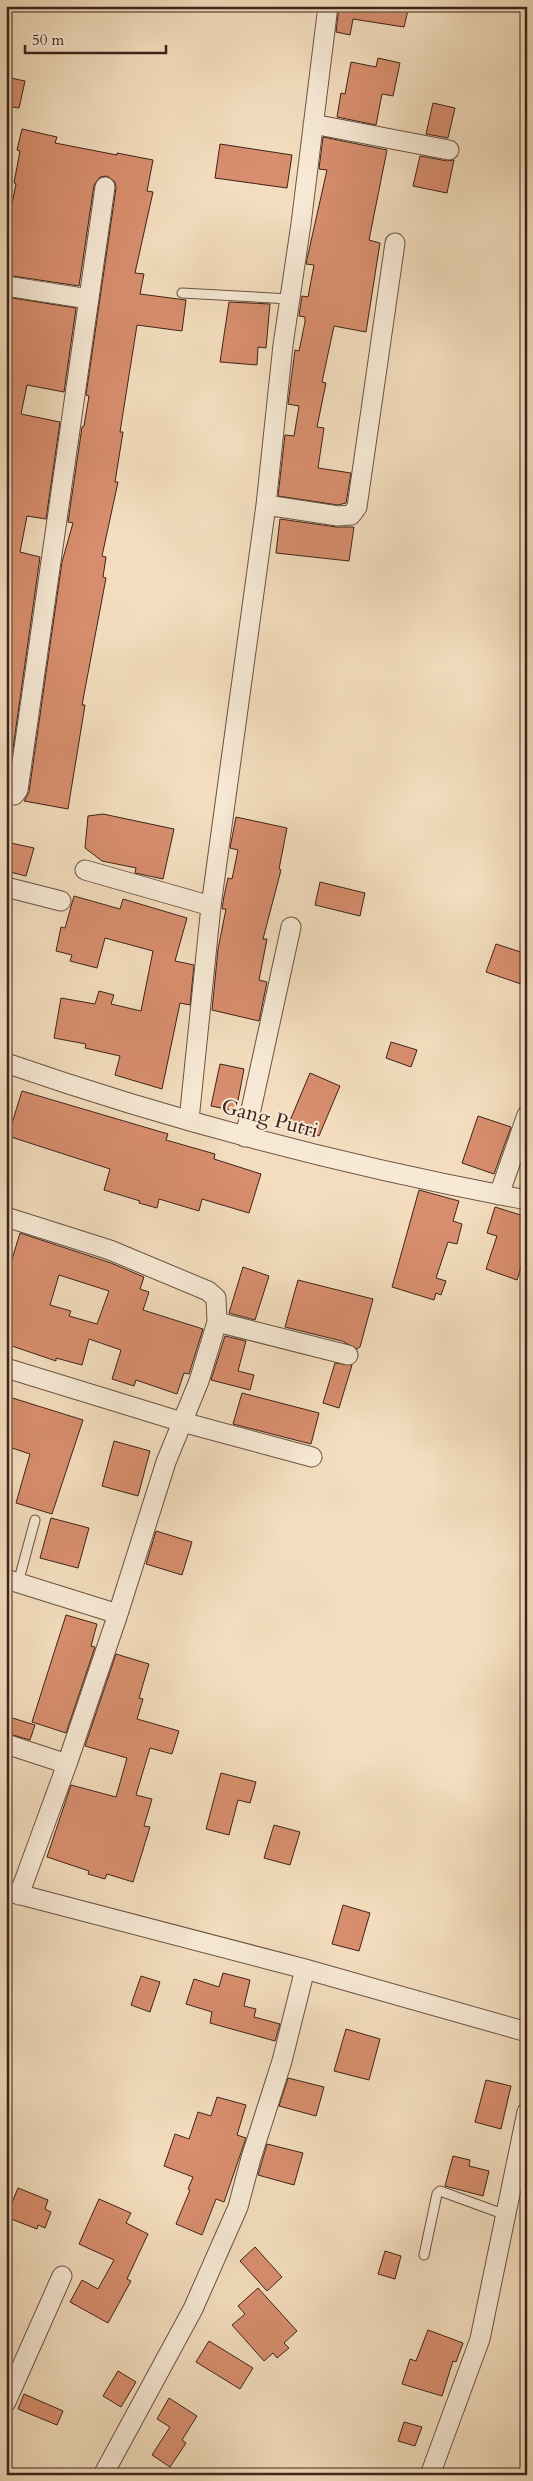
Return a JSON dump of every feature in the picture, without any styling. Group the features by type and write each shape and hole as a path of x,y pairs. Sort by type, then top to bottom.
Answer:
{"street":[{"path":"189,1120 211,906 266,505 290,299 328,6"},
{"path":"313,124 449,150"},
{"path":"6,795 14,795 18,790 105,187"},
{"path":"266,505 338,516 351,515 357,507 395,244"},
{"path":"6,286 89,299"},
{"path":"85,870 211,906"},
{"path":"6,887 61,901"},
{"path":"245,1137 291,928"},
{"name":"Gang Putri","path":"6,1063 61,1082 245,1137 527,1200"},
{"path":"499,1195 527,1115"},
{"path":"6,1217 110,1250 208,1291 216,1298 218,1322 199,1381 166,1462 118,1614 67,1764 13,1893 305,1969 527,2032"},
{"path":"218,1322 348,1355"},
{"path":"6,1368 182,1422 312,1457"},
{"path":"12,1581 118,1614"},
{"path":"6,1744 67,1764"},
{"path":"103,2475 193,2309 238,2207 286,2045 305,1969"},
{"path":"430,2475 480,2339 527,2112"},
{"path":"6,2402 62,2276"}],"lane":[{"path":"182,293 290,299"},
{"path":"12,1581 36,1520"},
{"path":"424,2255 437,2194 440,2191 507,2215"}],"building":[{"path":"339,6 409,6 404,27 353,19 350,35 336,32"},
{"path":"378,58 400,63 393,96 382,94 376,125 337,117 341,93 345,94 351,62 376,67"},
{"path":"6,77 25,81 19,108 6,106"},
{"path":"433,103 455,108 448,138 426,134"},
{"path":"22,129 57,137 55,143 153,160 147,191 153,192 135,273 144,274 140,294 186,300 182,331 137,325 120,432 123,432 115,482 118,482 102,556 106,557 103,577 106,578 82,705 85,705 68,809 24,801 29,792 62,562 73,523 68,522 82,427 84,426 89,396 86,395 116,188 115,182 107,176 100,177 94,185 79,286 6,275 6,234 16,184 14,183 20,151 17,150"},
{"path":"323,137 387,150 369,240 380,243 366,332 334,326 322,382 326,383 317,427 324,428 318,468 351,473 346,503 338,505 278,496 285,435 294,436 299,406 288,404 295,350 299,351 305,322 305,317 299,316 302,296 308,297 314,265 306,264 327,170 319,169"},
{"path":"220,144 292,155 287,188 215,178"},
{"path":"420,156 447,161 454,160 447,193 413,186"},
{"path":"6,297 76,308 64,392 27,385 21,414 60,422 46,519 27,516 20,552 40,557 8,784"},
{"path":"229,302 270,304 266,348 258,347 257,365 220,362"},
{"path":"280,519 336,527 354,527 349,561 276,553"},
{"path":"103,814 174,829 163,879 135,873 136,868 102,861 85,848 88,816"},
{"path":"236,817 287,828 279,869 281,870 263,939 267,939 259,980 267,982 259,1021 212,1010 218,949 226,909 222,909 224,896 228,878 232,879 238,850 230,848"},
{"path":"6,842 34,848 26,876 6,871"},
{"path":"320,882 365,893 360,916 315,905"},
{"path":"74,896 120,909 123,899 187,918 175,961 194,965 190,1005 180,1003 162,1089 115,1075 120,1056 85,1048 86,1044 54,1038 61,998 95,1004 99,991 114,995 111,1004 141,1011 153,951 105,938 97,968 70,961 72,955 56,951 61,927 65,928"},
{"path":"496,944 527,954 527,986 486,972"},
{"path":"391,1042 417,1050 411,1067 386,1058"},
{"path":"220,1064 244,1069 236,1111 211,1106"},
{"path":"310,1073 340,1086 319,1136 289,1123"},
{"path":"22,1091 168,1134 166,1140 215,1154 214,1159 261,1174 249,1213 202,1199 199,1211 159,1199 157,1208 104,1190 110,1169 8,1136"},
{"path":"478,1116 511,1127 494,1174 462,1163"},
{"path":"419,1190 459,1201 453,1221 462,1224 457,1244 448,1242 436,1278 446,1281 441,1295 436,1293 434,1300 392,1287"},
{"path":"495,1207 527,1217 527,1249 517,1280 486,1269 497,1236 487,1233"},
{"path":"20,1233 111,1263 144,1277 140,1289 149,1292 143,1310 203,1329 189,1374 184,1373 177,1394 136,1380 134,1386 112,1379 121,1350 89,1339 82,1365 56,1358 56,1361 6,1344 6,1279","holes":["59,1275 109,1291 97,1324 69,1316 71,1311 50,1305"]},
{"path":"243,1267 269,1276 255,1320 229,1313"},
{"path":"298,1280 373,1299 360,1347 357,1349 342,1341 285,1327"},
{"path":"225,1336 246,1341 238,1371 254,1375 250,1390 211,1380"},
{"path":"335,1363 352,1365 339,1408 323,1403"},
{"path":"242,1393 319,1413 311,1444 233,1424"},
{"path":"6,1396 83,1420 52,1514 16,1503 30,1454 6,1446"},
{"path":"114,1441 150,1451 138,1496 102,1486"},
{"path":"51,1518 89,1528 78,1568 40,1558"},
{"path":"156,1531 192,1542 182,1575 146,1564"},
{"path":"66,1615 97,1624 91,1646 95,1647 66,1733 32,1722"},
{"path":"116,1654 149,1664 139,1698 143,1699 137,1719 179,1731 172,1754 150,1748 136,1795 152,1799 144,1826 150,1827 133,1882 107,1874 105,1879 88,1874 89,1871 47,1857 71,1785 116,1797 127,1758 85,1746"},
{"path":"6,1716 35,1725 30,1740 6,1733"},
{"path":"221,1773 256,1782 250,1803 238,1800 229,1835 206,1829"},
{"path":"274,1825 300,1832 290,1865 264,1858"},
{"path":"343,1905 370,1913 359,1951 332,1944"},
{"path":"223,1973 250,1980 244,2006 256,2009 254,2017 280,2024 275,2041 210,2023 212,2012 186,2004 194,1979 219,1987"},
{"path":"141,1976 160,1982 150,2012 131,2005"},
{"path":"346,2029 380,2039 369,2080 334,2071"},
{"path":"288,2078 324,2087 316,2116 279,2106"},
{"path":"486,2080 511,2086 501,2129 475,2122"},
{"path":"217,2097 246,2105 237,2135 246,2138 224,2202 216,2199 202,2235 176,2224 190,2190 188,2189 193,2177 164,2166 175,2134 189,2139 198,2112 211,2116"},
{"path":"267,2144 303,2153 294,2185 258,2175"},
{"path":"453,2156 470,2160 469,2166 489,2171 483,2196 445,2186"},
{"path":"18,2188 48,2200 45,2209 51,2212 45,2228 38,2225 37,2229 6,2217"},
{"path":"99,2199 131,2213 126,2223 148,2234 127,2279 131,2281 108,2323 70,2302 82,2280 98,2289 114,2260 79,2244"},
{"path":"255,2247 282,2277 267,2291 240,2261"},
{"path":"385,2251 401,2256 395,2279 378,2274"},
{"path":"258,2288 297,2331 284,2343 289,2348 277,2358 273,2353 264,2361 232,2325 245,2314 238,2306"},
{"path":"428,2330 463,2343 456,2362 453,2361 442,2396 402,2384 410,2359 416,2361"},
{"path":"209,2341 253,2368 240,2389 196,2362"},
{"path":"118,2371 136,2382 121,2407 103,2396"},
{"path":"24,2394 63,2411 57,2425 18,2409"},
{"path":"169,2398 197,2416 182,2440 186,2443 170,2467 152,2455 170,2427 157,2419"},
{"path":"404,2422 422,2427 415,2446 398,2441"}]}
